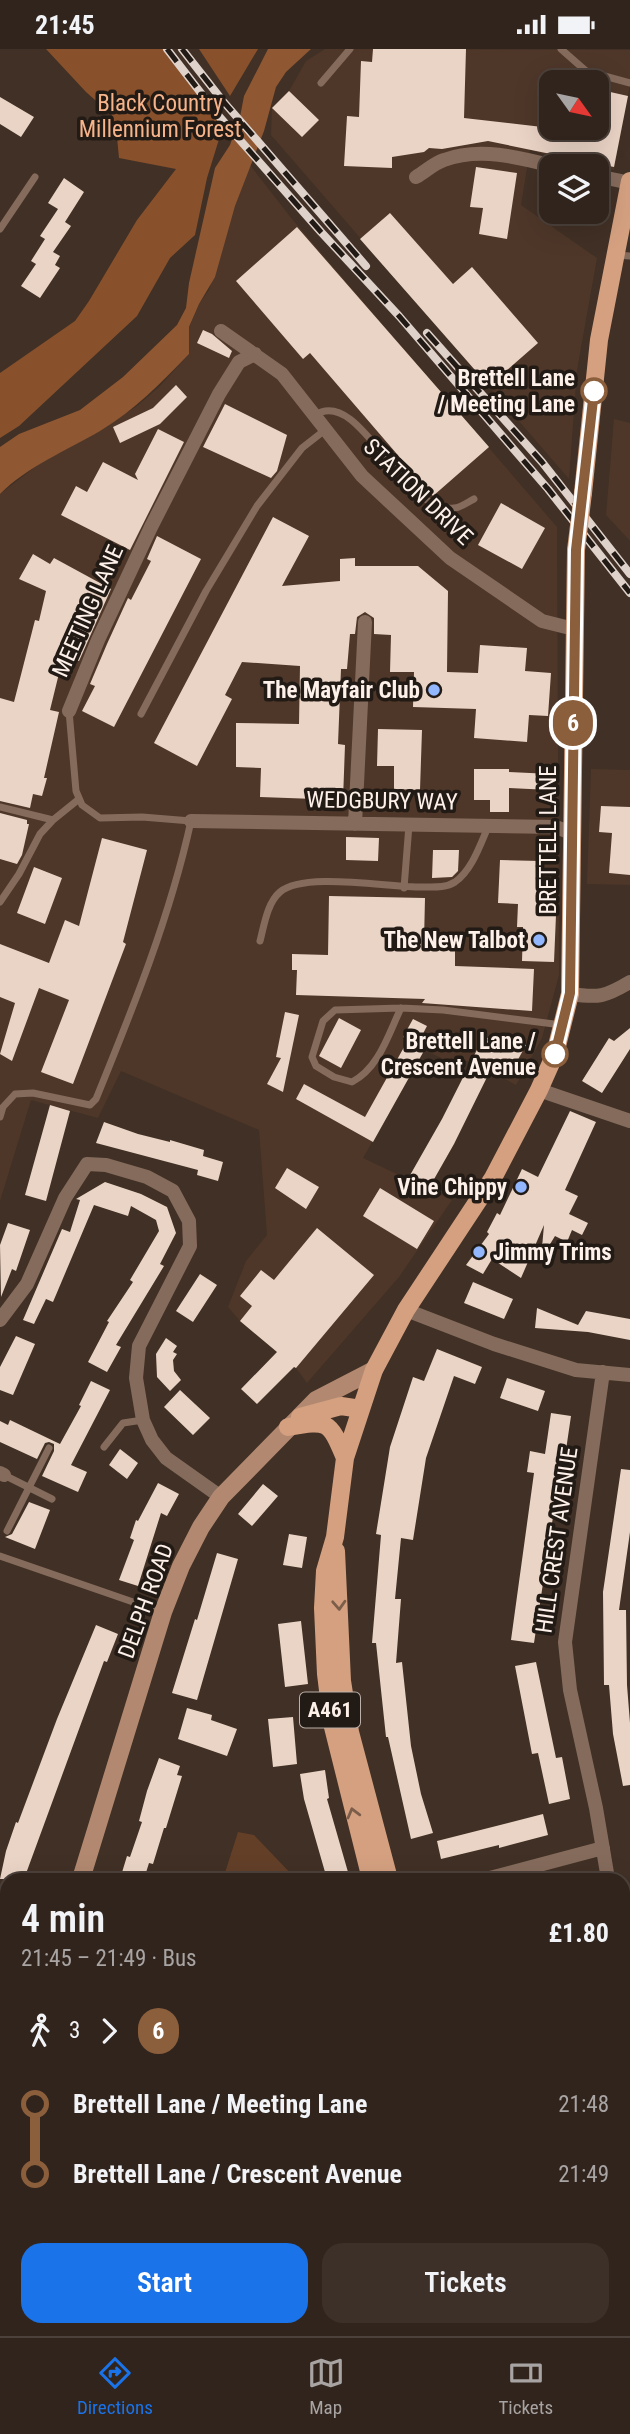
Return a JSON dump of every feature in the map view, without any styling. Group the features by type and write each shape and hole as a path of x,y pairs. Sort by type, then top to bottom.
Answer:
{"main road":[{"name":"BRETTELL LANE","path":"374,1370 406,1310 493,1178 539,1090 555,1054 570,993 576,550 599,340 623,256 630,182"},
{"name":"A461","path":"370,1873 332,1723 326,1674 323,1608 325,1571 335,1537 345,1458 374,1370"},
{"name":"DELPH ROAD","path":"83,1873 163,1612 181,1566 201,1527 221,1497 316,1401 374,1370"},
{"path":"293,1422 341,1406 361,1409"},
{"path":"293,1422 317,1422 334,1431 345,1458"},
{"name":"A461","path":"335,1537 342,1681 350,1732 387,1873"}],"street":[{"path":"416,177 443,160 478,153 520,157 539,162"},
{"path":"609,178 630,182"},
{"name":"STATION DRIVE","path":"221,331 282,374 362,476 450,558 542,621 574,629"},
{"name":"MEETING LANE","path":"69,711 98,640 151,527 219,394 239,362 255,354"},
{"path":"355,824 365,622"},
{"name":"WEDGBURY WAY","path":"191,821 556,827 571,832"},
{"path":"570,993 591,997 610,995 630,982"},
{"path":"539,1090 630,1121"},
{"path":"0,1320 27,1284 65,1198 87,1164 106,1165 146,1177 173,1191 189,1221 190,1246 139,1346 136,1378 144,1420 152,1440 166,1458 221,1497"},
{"path":"406,1310 494,1344 576,1370 630,1375"},
{"name":"HILL CREST AVENUE","path":"603,1372 565,1642 570,1691 607,1873"},
{"path":"509,1873 603,1849"}],"lane":[{"path":"321,83 350,49"},
{"path":"561,49 586,71 630,83"},
{"path":"0,229 35,177"},
{"path":"314,415 332,409 342,412 361,429 399,475 423,497 437,505 454,508 474,499"},
{"path":"141,714 206,591 257,506 302,448 326,430"},
{"name":"MEETING LANE","path":"69,711 79,799"},
{"path":"0,902 19,874 40,834 79,799 82,805 100,818 142,817 191,821 175,885 150,965 96,1099 90,1105 33,1093 15,1094 1,1105 0,1117"},
{"path":"0,807 53,820"},
{"path":"404,888 410,824"},
{"path":"260,941 273,901 280,892 289,887 326,880 404,888 442,887 454,883 466,871 488,826"},
{"path":"401,1008 374,1063 365,1075 352,1082 334,1077 316,1066 312,1058 323,1021 335,1010 401,1008 443,1010 562,1025"},
{"path":"104,1447 123,1423 144,1420"},
{"path":"7,1531 49,1448"},
{"path":"2,1474 52,1499"},
{"path":"0,1556 163,1612"}],"shaded area":[{"path":"268,49 311,49 286,72 276,87 264,131 235,206 215,277 189,327 189,354 158,386 125,414 35,467 0,494 0,447 19,434 80,410 123,377 177,325 186,308 189,283 215,168 230,145 244,96"},
{"path":"325,49 630,50 630,85 614,170 609,169 609,154 544,154 530,150 521,205 539,218 539,224 548,224 597,258 577,370 569,479 271,135 272,108 289,91 306,61"},
{"path":"250,165 292,219 557,527 559,975 542,1038 516,1085 471,1061 448,1061 424,1050 363,1158 452,1200 399,1277 307,1383 296,1368 240,1321 228,1307 246,1261 267,1235 259,1130 121,1071 98,1118 31,1100 0,1201 0,494 39,464 137,406 159,387 189,354 189,328 199,304 209,290"},
{"path":"614,419 630,423 630,541 606,515"},
{"path":"591,769 630,770 630,885 587,884"},
{"path":"238,1832 254,1835 290,1873 225,1873"}],"green space":[{"name":"Black Country Millennium Forest","path":"46,49 166,49 224,123 207,178 195,235 170,258 137,316 19,426 0,438 0,373 75,321 137,220 176,169 119,158 112,115 86,92"},
{"name":"Black Country Millennium Forest","path":"199,49 258,49 230,96"}],"building":[{"path":"373,49 466,49 464,118 539,127 539,140 609,140 609,92 628,96 614,167 609,166 609,154 551,154 488,141 442,149 429,148 424,152 392,157 392,168 344,166 347,116 359,117 361,61 372,62"},
{"path":"289,91 319,120 302,137 272,108"},
{"path":"0,97 34,117 21,137 0,124"},
{"path":"476,167 517,173 507,239 479,234 483,208 470,207"},
{"path":"64,178 84,192 65,222 71,226 53,252 60,256 55,265 60,268 40,298 21,286 36,264 31,261 45,239 40,236 58,209 48,203"},
{"path":"390,213 453,284 472,267 538,343 489,386 360,239"},
{"path":"297,227 489,447 433,496 310,353 303,359 236,281"},
{"path":"203,330 232,351 229,358 197,343"},
{"path":"176,385 187,397 160,424 120,443 113,427 153,408"},
{"path":"225,404 287,435 277,471 271,478 203,447"},
{"path":"158,429 184,442 130,550 61,515 76,486 87,492 103,462 138,480 135,474"},
{"path":"501,503 545,528 522,569 478,545"},
{"path":"273,517 309,536 282,586 340,581 340,559 355,558 355,566 418,566 448,591 447,672 478,673 480,645 527,648 525,671 551,673 548,716 529,715 527,742 474,738 476,709 413,707 414,672 390,672 391,635 374,634 374,618 365,612 357,617 355,634 350,634 347,669 341,669 338,744 345,745 343,800 260,797 261,768 236,767 236,723 299,724 300,666 242,662 225,695 232,699 197,766 154,743"},
{"path":"157,536 201,559 114,727 82,711 95,686 90,684 128,598 131,600 151,561 147,559"},
{"path":"33,554 50,564 54,558 111,589 79,661 63,657 50,710 59,712 44,778 47,778 42,796 33,794 30,808 0,801 0,698 14,702 35,620 39,621 46,591 19,579"},
{"path":"378,729 422,730 420,790 394,789 394,766 377,766"},
{"path":"474,769 509,769 509,772 551,774 550,790 509,788 509,812 490,812 490,800 474,800"},
{"path":"601,806 630,807 630,875 609,873 612,833 599,832"},
{"path":"0,813 27,820 29,824 22,855 17,864 0,859"},
{"path":"346,837 379,838 378,861 346,860"},
{"path":"102,838 147,850 123,942 126,944 73,1084 41,1072 69,1000 39,988 12,1061 0,1054 15,1003 0,997 0,944 49,963 65,920 79,926"},
{"path":"433,850 459,850 458,871 452,877 432,878"},
{"path":"500,860 540,861 538,914 556,915 554,962 522,961 523,927 517,927 518,904 498,903"},
{"path":"34,867 62,878 45,924 17,913"},
{"path":"329,896 425,898 424,941 455,942 455,966 534,969 532,1011 422,1003 425,999 296,995 297,970 292,970 292,954 328,955"},
{"path":"285,1012 299,1015 283,1092 267,1084 281,1058 276,1057"},
{"path":"339,1018 361,1030 341,1068 319,1056"},
{"path":"413,1019 427,1026 417,1045 425,1049 373,1142 296,1099 304,1084 365,1117 408,1040 403,1037"},
{"path":"630,1028 630,1049 602,1093 582,1081 609,1038 614,1041"},
{"path":"484,1036 503,1046 509,1036 526,1045 509,1076 492,1067 429,1188 409,1177"},
{"path":"50,1105 70,1111 46,1201 25,1195"},
{"path":"570,1111 596,1122 565,1190 578,1196 569,1214 588,1223 582,1235 572,1230 567,1242 555,1236 541,1259 544,1225 521,1278 492,1259 483,1274 466,1265 489,1234 487,1232 497,1213 500,1215 522,1169 538,1177"},
{"path":"104,1122 138,1134 204,1150 203,1156 223,1162 218,1181 197,1175 198,1170 96,1143"},
{"path":"287,1168 319,1187 306,1209 275,1188"},
{"path":"105,1182 141,1194 167,1207 176,1233 160,1264 164,1266 116,1345 121,1347 107,1372 88,1362 109,1322 107,1321 133,1282 130,1280 159,1231 156,1220 131,1206 128,1216 94,1205 53,1302 46,1299 34,1324 23,1320 62,1229 70,1232 80,1200 76,1199"},
{"path":"380,1188 434,1221 417,1249 363,1216"},
{"path":"8,1223 30,1230 16,1271 12,1269 1,1297 0,1245"},
{"path":"317,1228 374,1275 296,1368 257,1404 241,1389 277,1352 240,1321 252,1306 240,1296 261,1270 274,1280"},
{"path":"200,1274 217,1285 193,1322 176,1311"},
{"path":"473,1282 513,1299 504,1319 464,1303"},
{"path":"537,1308 578,1325 586,1311 630,1319 630,1340 588,1332 535,1328"},
{"path":"16,1336 35,1344 13,1395 0,1390 0,1367"},
{"path":"166,1338 177,1346 173,1352 177,1354 173,1360 174,1371 181,1380 170,1391 157,1377 156,1354"},
{"path":"437,1349 482,1367 475,1384 454,1376 426,1458 413,1540 401,1538 395,1599 401,1599 396,1663 402,1662 411,1746 433,1833 411,1839 386,1737 376,1643 372,1643 381,1535 376,1534 390,1447 413,1377 424,1381"},
{"path":"507,1378 545,1391 538,1411 500,1398"},
{"path":"91,1381 110,1390 71,1465 87,1472 78,1492 42,1476 54,1451 54,1444 45,1443 37,1459 0,1442 0,1421 8,1425 10,1420 60,1444"},
{"path":"180,1390 210,1418 193,1435 164,1407"},
{"path":"551,1413 571,1416 534,1643 511,1640 534,1473 527,1472 530,1451 545,1454"},
{"path":"120,1449 138,1463 127,1479 109,1465"},
{"path":"621,1469 630,1470 630,1532 619,1610 626,1610 630,1723 630,1785 623,1786 613,1734 609,1685 604,1685 603,1592"},
{"path":"158,1483 179,1494 167,1516 161,1513 138,1586 119,1580 134,1540 130,1538 136,1520 138,1521"},
{"path":"263,1484 278,1496 252,1526 238,1514"},
{"path":"29,1502 50,1510 35,1549 5,1537 12,1534"},
{"path":"289,1534 307,1537 302,1568 283,1565"},
{"path":"217,1553 238,1559 197,1700 172,1693"},
{"path":"301,1621 308,1684 285,1687 278,1624"},
{"path":"96,1625 118,1634 107,1662 104,1661 26,1873 1,1873 16,1822 18,1823"},
{"path":"536,1662 556,1758 562,1757 570,1799 549,1804 538,1753 532,1754 515,1666"},
{"path":"187,1708 212,1715 211,1720 237,1729 227,1756 178,1739"},
{"path":"293,1717 297,1764 273,1767 268,1719"},
{"path":"159,1758 180,1766 177,1775 182,1776 153,1864 149,1863 146,1873 122,1873 142,1822 139,1821"},
{"path":"325,1770 327,1799 348,1873 325,1873 304,1799 300,1774"},
{"path":"543,1814 548,1835 441,1859 437,1841"}],"railway":[{"path":"167,49 217,114 399,316 548,489 630,593"},
{"path":"182,49 222,100 366,266"},
{"path":"427,333 542,462 630,574"}],"bus line":[{"name":"6","path":"555,1054 570,993 576,550 594,391"}],"place":[{"name":"Brettell Lane / Meeting Lane","path":"594,391"},
{"name":"The Mayfair Club","path":"434,690"},
{"name":"The New Talbot","path":"539,940"},
{"name":"Brettell Lane / Crescent Avenue","path":"555,1054"},
{"name":"Vine Chippy","path":"521,1187"},
{"name":"Jimmy Trims","path":"479,1252"}]}
